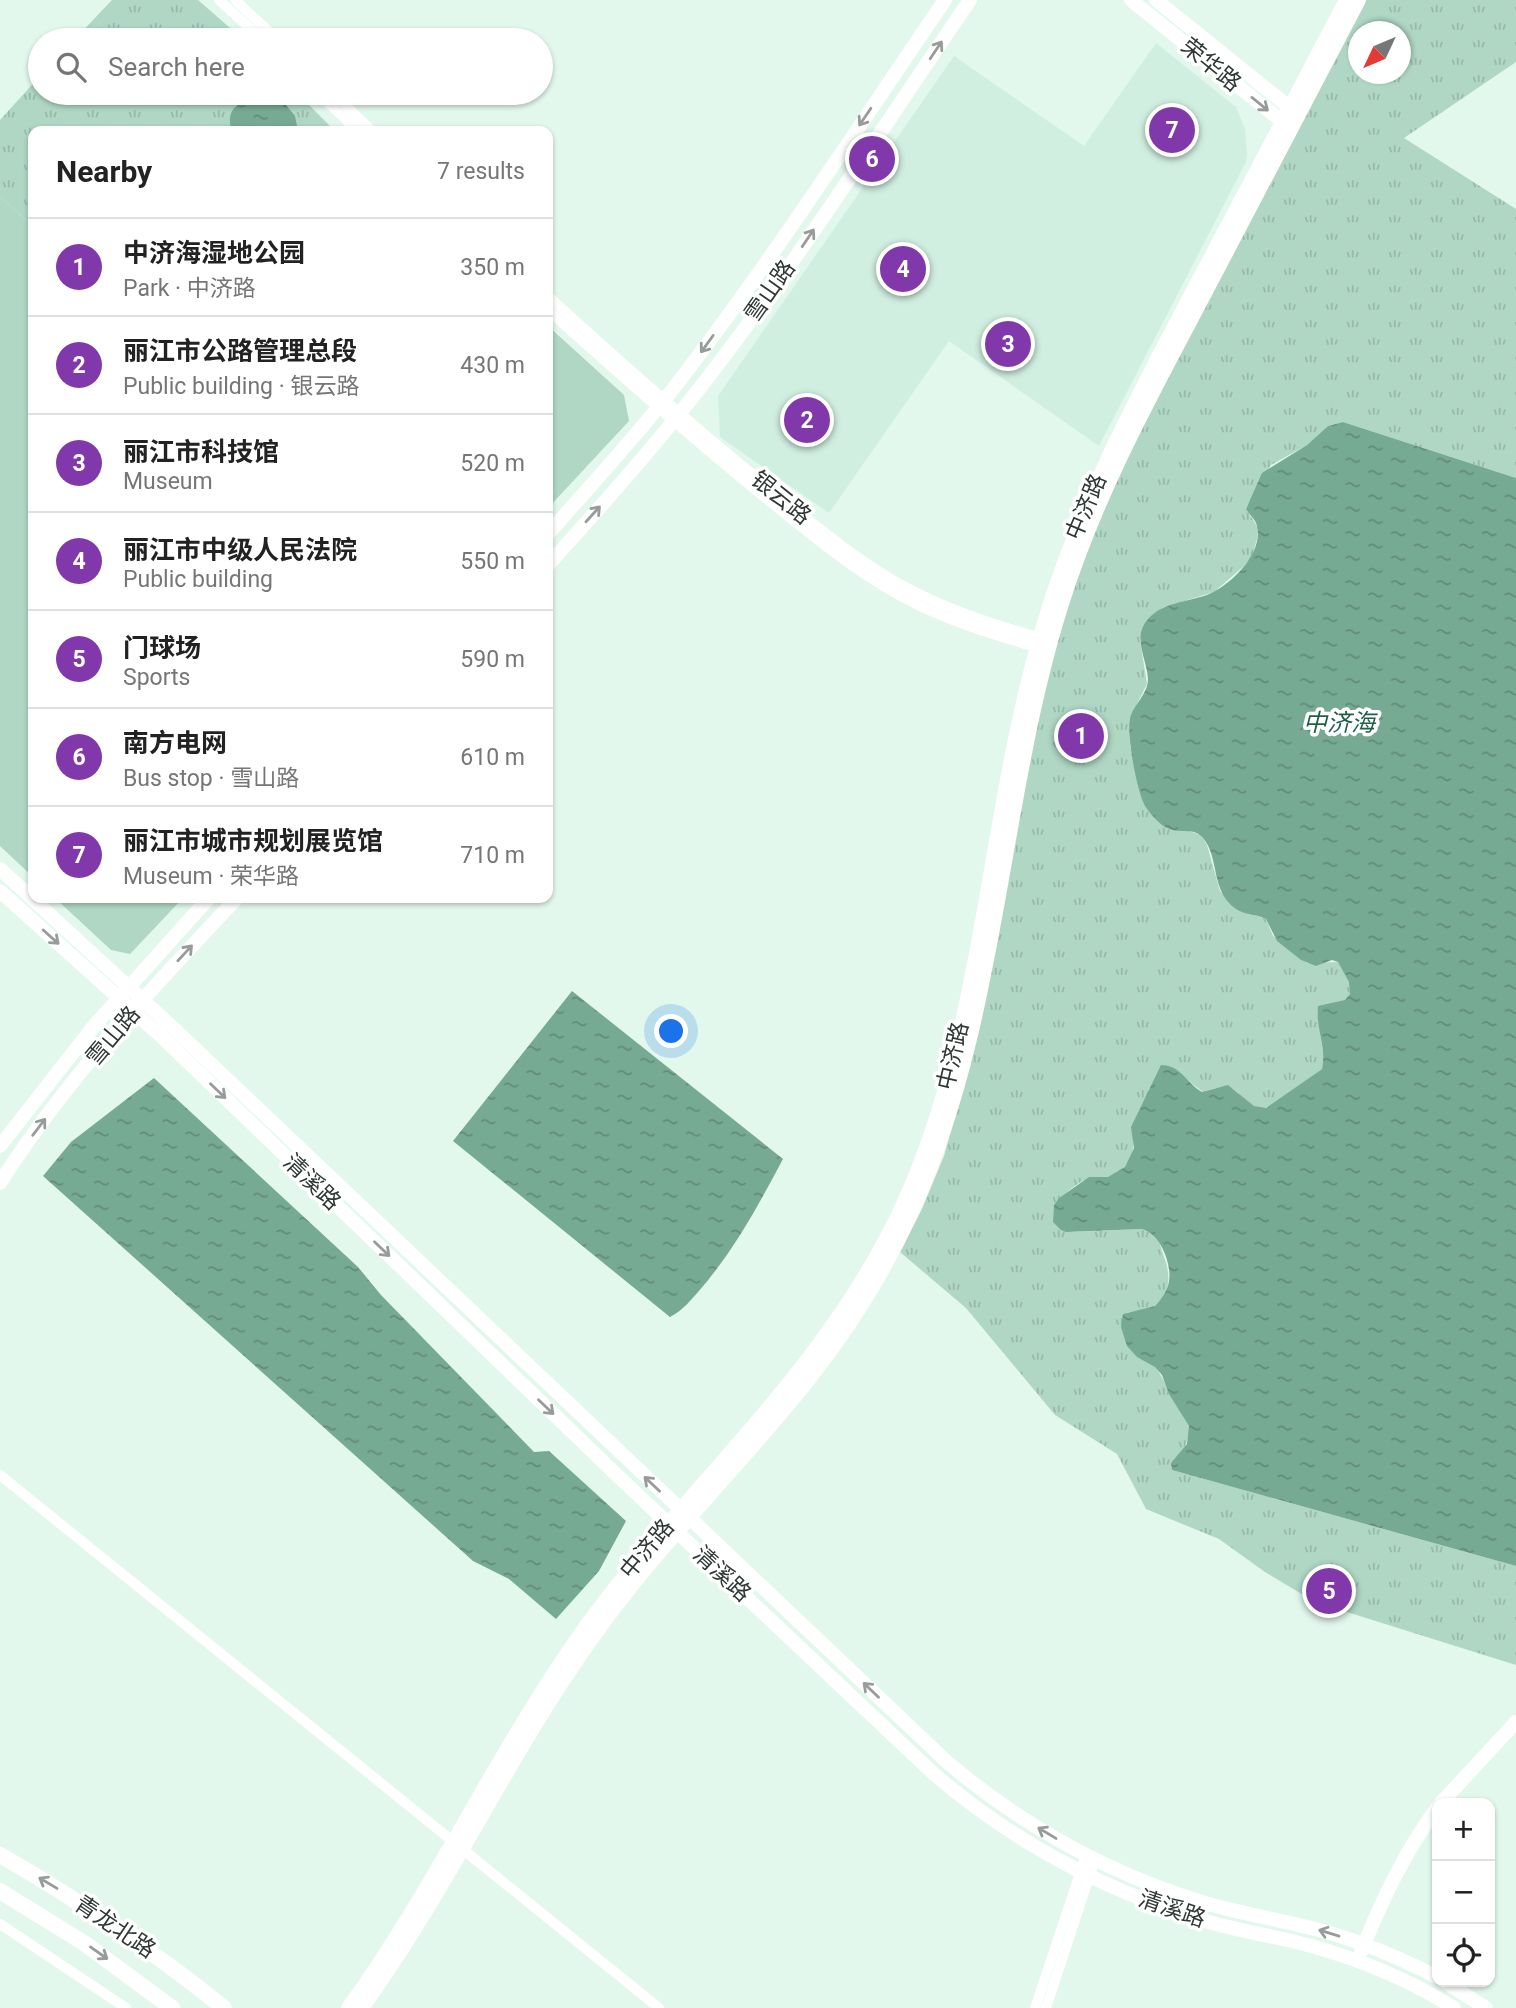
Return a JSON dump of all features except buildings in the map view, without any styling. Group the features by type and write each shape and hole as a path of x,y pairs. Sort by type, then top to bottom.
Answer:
{"main road":[{"name":"青龙北路","path":"0,1855 64,1893 139,1943 224,2008"},
{"name":"青龙北路","path":"0,1891 84,1943 172,2008"}],"street":[{"path":"219,0 250,28"},
{"path":"235,0 265,28"},
{"name":"雪山路","path":"553,528 661,404 754,280 945,0"},
{"name":"雪山路","path":"553,559 676,417 770,292 970,0"},
{"name":"荣华路","path":"1130,0 1287,126"},
{"name":"荣华路","path":"1156,0 1294,111"},
{"name":"中济路","path":"362,2008 400,1951 556,1669 606,1599 792,1400 847,1328 897,1245 947,1126 965,1066 1028,734 1048,645 1082,546 1121,456 1287,126 1346,0"},
{"name":"中济路","path":"1294,111 1359,0"},
{"path":"331,105 353,126"},
{"path":"345,105 368,126"},
{"name":"银云路","path":"553,301 661,404"},
{"name":"银云路","path":"553,314 836,555 920,607 963,625 1048,645"},
{"name":"清溪路","path":"0,869 28,897"},
{"name":"清溪路","path":"0,891 123,992"},
{"name":"清溪路","path":"34,903 123,992 962,1775 1011,1810 1090,1857 1140,1880 1205,1903 1321,1930 1432,1975"},
{"name":"雪山路","path":"0,1146 53,1076 123,992 204,903"},
{"name":"雪山路","path":"0,1183 56,1105 138,1006 232,903"},
{"name":"清溪路","path":"138,1006 673,1528 934,1774 1001,1825 1085,1874 1134,1896 1200,1919 1303,1944 1362,1963 1409,1982 1454,2008"},
{"path":"0,1475 659,2008"},
{"path":"1446,1798 1516,1723"},
{"path":"1458,1798 1516,1737"},
{"path":"1362,1963 1395,1875 1432,1816"},
{"path":"1368,1947 1432,1832"},
{"name":"中济路","path":"348,2008 457,1845"},
{"path":"1045,2008 1090,1857"},
{"path":"1035,2008 1085,1874"},
{"path":"0,1924 126,2008"},
{"path":"1453,1987 1486,2008"}],"shaded area":[{"path":"1156,43 1236,107 1245,129 1246,162 1099,446 949,341 829,513 720,437 718,396 954,56 1084,146"}],"green space":[{"path":"112,0 198,0 230,28 85,28"},
{"path":"1366,0 1516,0 1516,62 1404,138 1516,209 1516,478 1343,422 1328,426 1307,445 1271,465 1246,508 1258,528 1252,556 1244,566 1214,592 1164,607 1144,625 1140,641 1147,684 1129,720 1130,746 1144,804 1159,821 1201,835 1207,845 1220,891 1237,909 1266,919 1273,936 1307,963 1338,962 1346,974 1351,990 1348,998 1317,1011 1324,1060 1322,1069 1269,1107 1260,1109 1231,1088 1216,1088 1203,1092 1186,1079 1133,1134 1131,1155 1120,1172 1106,1178 1090,1178 1081,1182 1054,1205 1072,1232 1142,1229 1156,1235 1158,1239 1168,1271 1166,1291 1153,1307 1126,1313 1189,1426 1186,1443 1172,1470 1516,1566 1516,1665 1315,1602 1265,1572 1219,1539 1146,1509 1117,1454 1055,1415 966,1308 900,1252 944,1156 971,1059 1036,718 1060,624 1116,475 1348,34 1348,84 1411,84 1411,21 1355,21"},
{"path":"28,89 28,105 309,105 330,126 28,126 28,222 0,197 0,120"},
{"path":"0,197 28,222 28,872 0,846"},
{"path":"553,331 624,395 629,421 553,503"},
{"path":"60,903 178,903 130,954 111,950"}],"water":[{"path":"238,105 286,105 295,116 297,126 231,126 230,115"},
{"name":"中济海","path":"1343,422 1516,478 1516,1566 1172,1470 1171,1463 1187,1444 1189,1426 1169,1394 1162,1375 1127,1346 1121,1327 1123,1314 1155,1306 1164,1295 1169,1274 1167,1258 1154,1236 1142,1229 1066,1232 1053,1222 1054,1205 1059,1198 1089,1177 1108,1177 1125,1167 1134,1148 1131,1127 1161,1065 1178,1071 1202,1092 1228,1085 1254,1106 1266,1108 1322,1069 1318,1006 1345,1000 1350,994 1349,982 1338,962 1332,960 1316,966 1301,960 1277,941 1266,919 1240,911 1228,902 1222,893 1212,855 1200,835 1169,829 1150,813 1142,799 1136,776 1129,726 1148,679 1141,648 1144,625 1162,609 1216,591 1235,576 1250,557 1258,536 1254,519 1246,509 1262,473 1307,445 1328,426"},
{"path":"572,991 783,1159 723,1261 688,1303 670,1317 453,1141"},
{"path":"154,1078 358,1267 381,1295 534,1452 549,1451 626,1521 599,1571 556,1619 509,1579 473,1561 43,1176 71,1142"}],"place":[{"name":"丽江市城市规划展览馆","path":"1172,130"},
{"name":"南方电网","path":"872,159"},
{"name":"丽江市中级人民法院","path":"903,269"},
{"name":"丽江市科技馆","path":"1008,344"},
{"name":"丽江市公路管理总段","path":"807,420"},
{"name":"中济海湿地公园","path":"1081,736"},
{"name":"门球场","path":"1329,1591"}]}
